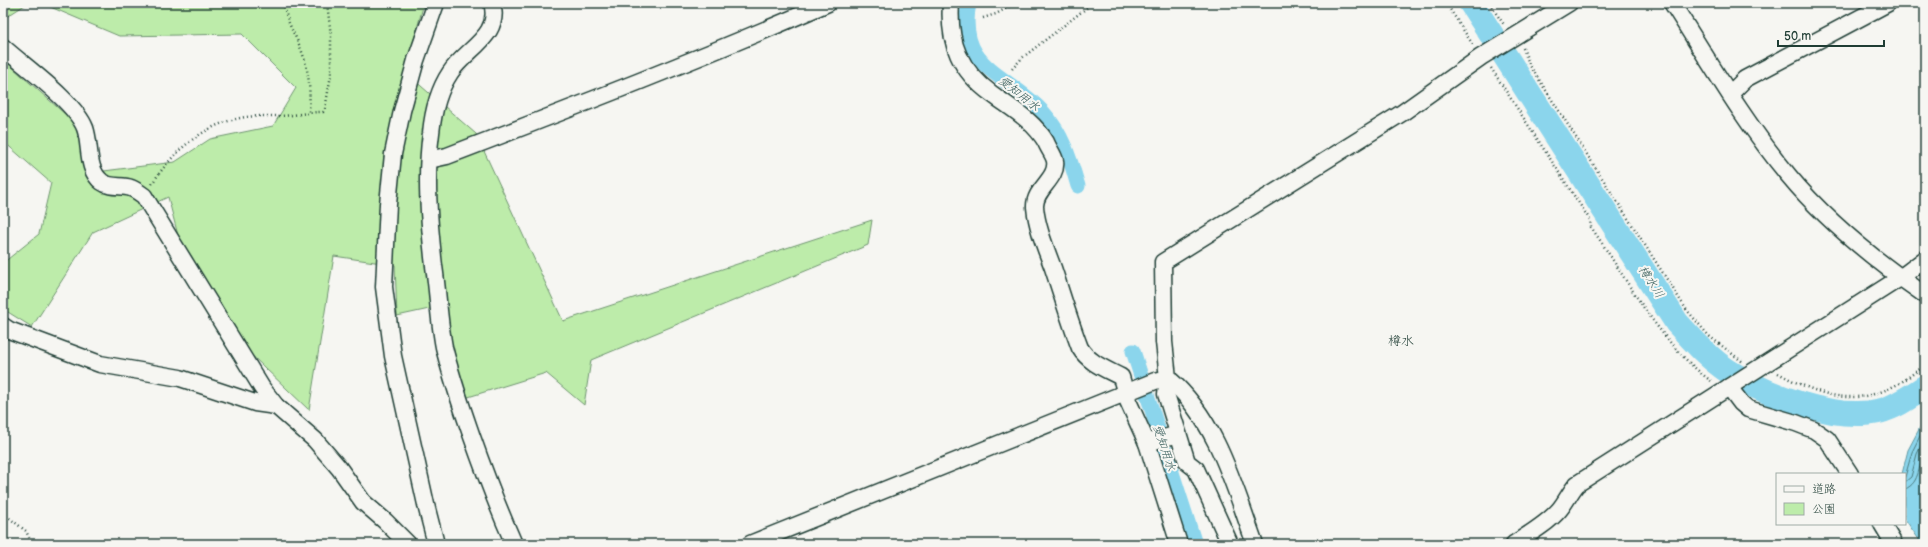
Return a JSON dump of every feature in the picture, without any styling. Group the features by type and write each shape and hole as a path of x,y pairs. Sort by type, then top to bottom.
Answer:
{"street":[{"path":"436,3 416,60 402,111 393,154 388,204 384,287 393,356 436,544"},
{"path":"492,3 494,23 486,37 464,56 450,73 442,87 436,106 431,134 429,160 430,231 444,346 453,382 494,498 514,544"},
{"path":"429,160 447,156 640,82 744,40 828,3"},
{"path":"951,3 951,32 956,50 963,65 974,78 992,94 1021,114 1033,125 1045,141 1055,162 1054,172 1038,193 1035,205 1038,222 1084,356 1121,377 1147,443 1179,544"},
{"path":"1230,544 1196,469 1186,462 1161,380 1164,342 1163,262 1402,113 1481,57 1569,3"},
{"path":"1672,3 1730,94 1766,147 1789,177 1817,207 1860,246 1900,278 1925,295"},
{"path":"1730,94 1745,79 1888,3"},
{"path":"3,47 74,110 85,128 92,165 96,175 102,182 109,185 132,188 144,196 262,388 276,406 315,440 363,502 386,521 408,544"},
{"path":"1514,544 1551,518 1560,509 1569,493 1577,484 1900,278 1925,259"},
{"path":"3,326 9,330 100,364 180,378 255,403 276,406"},
{"path":"750,544 1127,392 1161,380 1180,388 1196,408 1219,447 1255,544"},
{"path":"1729,387 1741,403 1748,409 1796,423 1822,435 1827,439 1849,473"},
{"path":"1147,443 1178,434"},
{"path":"1883,525 1893,544"}],"path":[{"path":"283,3 288,24 296,38 308,73 310,91 309,112"},
{"path":"144,196 171,159 190,140 206,131 245,117 323,112 325,109 331,75 331,36 327,3"},
{"path":"983,18 996,14 1015,3"},
{"path":"1012,69 1022,58 1093,3"},
{"path":"1446,3 1481,57 1501,82 1590,220 1591,227 1667,341 1729,387"},
{"path":"1489,3 1511,38 1520,40 1529,64 1686,309 1697,323 1721,346 1756,369 1817,392 1849,398 1865,397 1896,386 1925,366"},
{"path":"3,513 26,531 32,544"}],"green space":[{"path":"3,3 28,3 3,19"},
{"path":"41,3 424,3 405,72 476,134 563,321 872,220 868,245 591,360 584,405 546,373 465,398 443,306 397,316 395,265 334,256 309,410 243,347 180,243 168,197 93,232 32,327 3,309 3,263 39,234 51,183 3,141 3,59 75,123 88,173 175,162 210,139 273,126 296,88 242,34 119,36"}],"water":[{"path":"1925,418 1925,544 1922,544 1906,520 1906,473 1902,473 1908,450"}],"waterway":[{"name":"愛知用水","path":"969,3 967,25 970,43 988,68 1030,99 1050,120 1065,146 1078,186"},
{"name":"樽水川","path":"1471,3 1677,323 1714,360 1728,371 1761,389 1801,404 1822,410 1843,413 1880,411 1892,407 1925,387"},
{"name":"愛知用水","path":"1133,351 1195,544"}],"district":[{"name":"樽水","path":"1401,341"}]}
